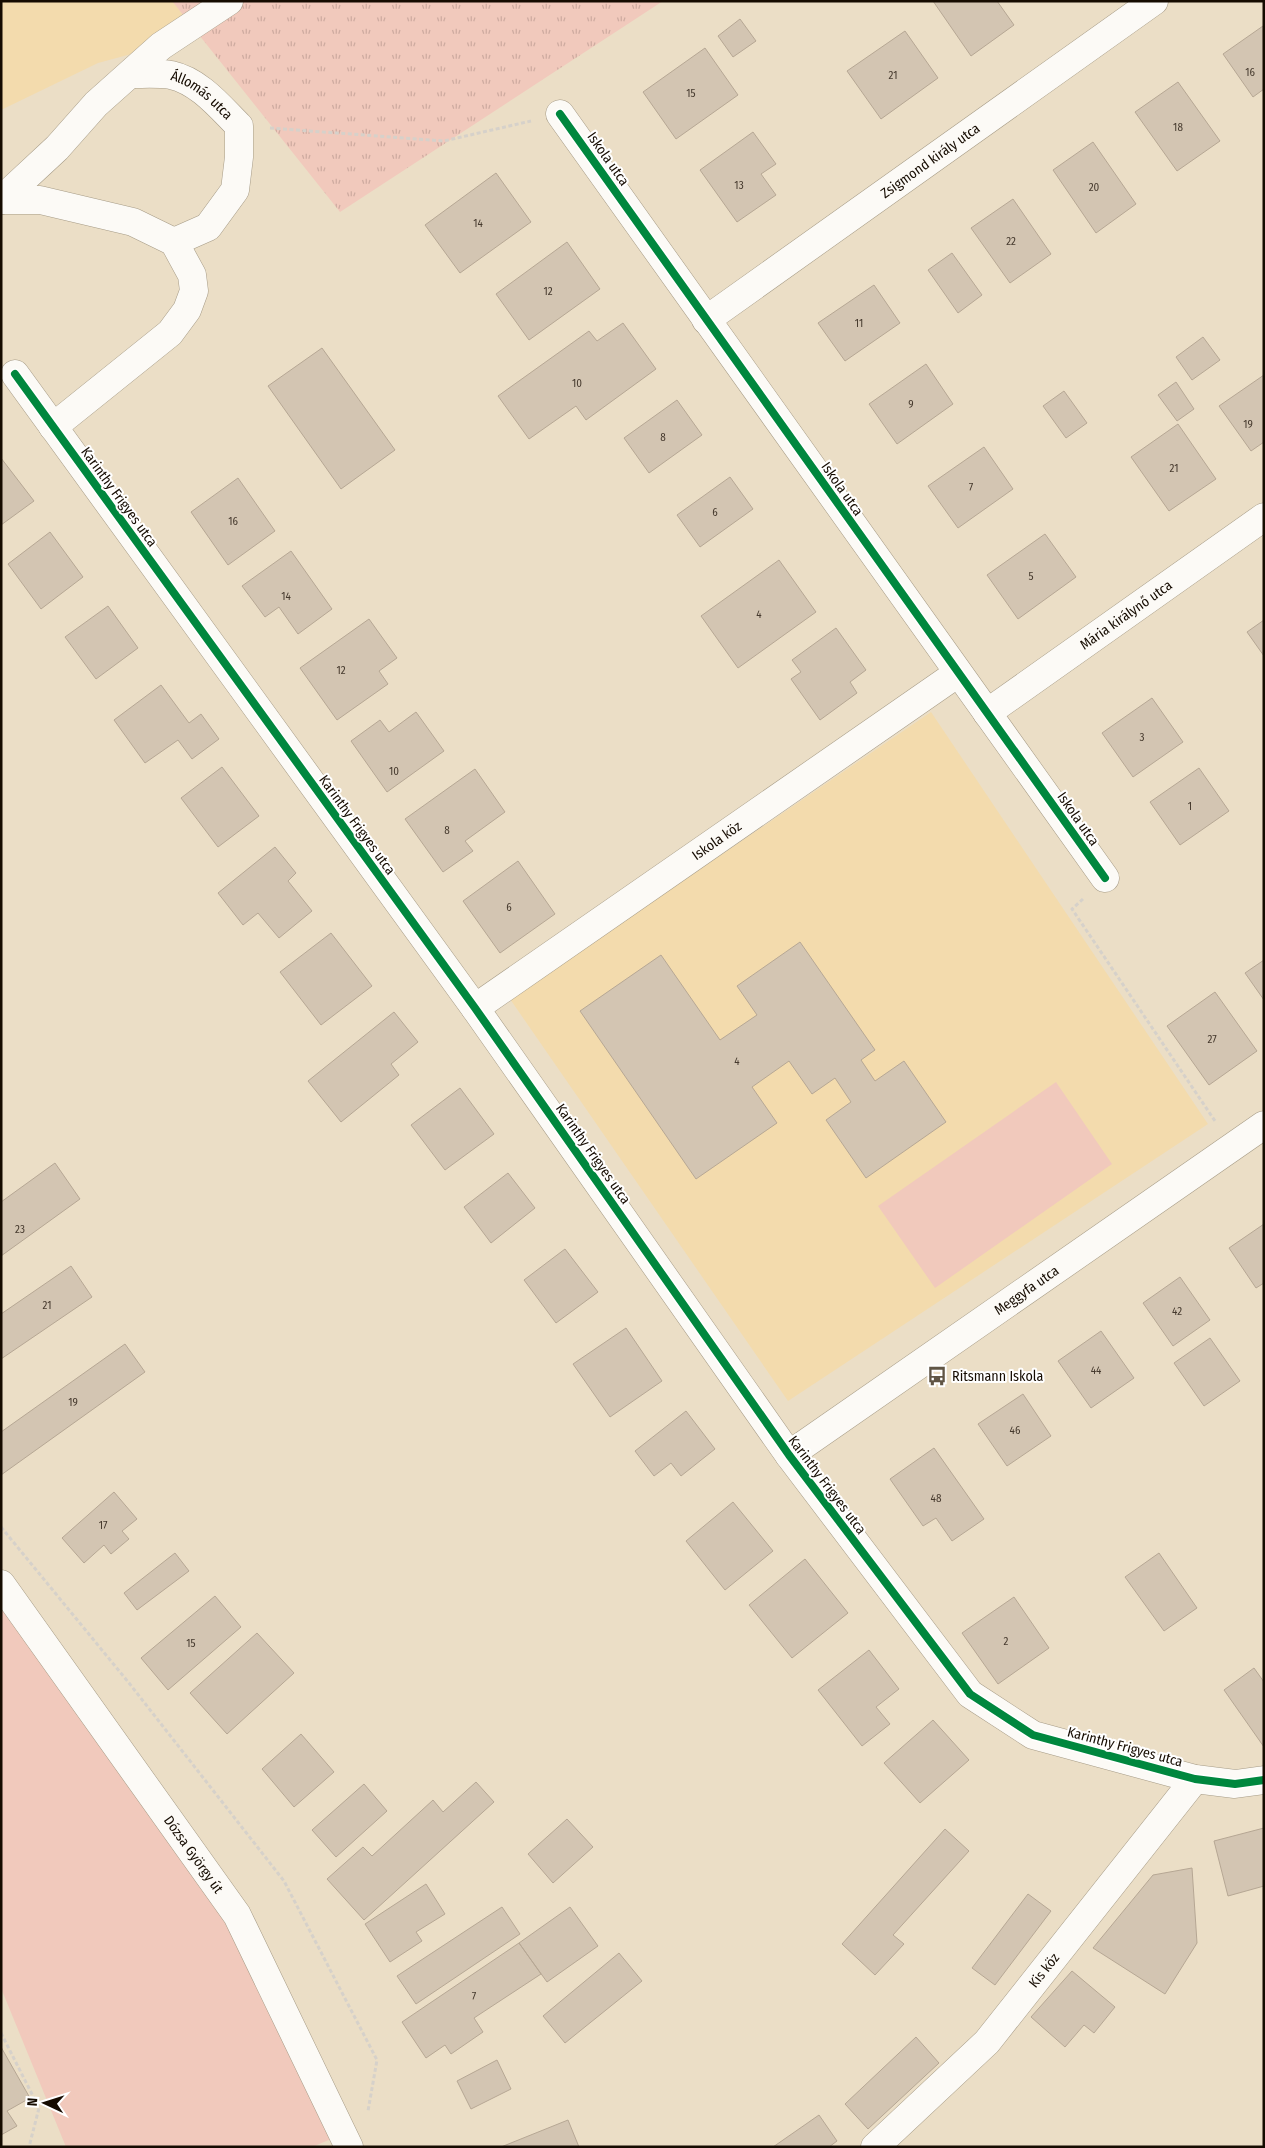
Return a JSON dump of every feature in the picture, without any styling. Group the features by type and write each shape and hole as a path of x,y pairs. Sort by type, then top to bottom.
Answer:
{"street":[{"path":"1,200 57,148 96,104 132,74 161,46 229,1"},
{"name":"Zsigmond király utca","path":"706,320 1154,1"},
{"name":"Állomás utca","path":"132,74 172,75 196,86 215,101 239,126 239,157 235,190 208,227 174,242"},
{"name":"Iskola utca","path":"560,114 1104,878"},
{"path":"1,200 40,200 133,222 174,242 192,275 194,291 187,310 170,333 53,427"},
{"name":"Karinthy Frigyes utca","path":"15,374 475,1008 789,1455 970,1694 1033,1735 1195,1779 1234,1784 1264,1780"},
{"name":"Mária királynő utca","path":"987,713 1264,517"},
{"name":"Iskola köz","path":"475,1008 958,674"},
{"name":"Meggyfa utca","path":"789,1455 1264,1125"},
{"name":"Dózsa György út","path":"1,1584 237,1915 349,2147"},
{"name":"Kis köz","path":"875,2147 988,2042 1195,1779"}],"path":[{"path":"239,126 444,141 560,114"},
{"path":"1104,878 1072,909 1233,1147"},
{"path":"1,1527 129,1683 284,1881 377,2060 367,2118"},
{"path":"1,2033 39,2108 29,2147"}],"shaded area":[{"path":"1,1 229,1 161,46 98,63 1,110"},
{"path":"931,712 1208,1124 788,1401 510,999"}],"green space":[{"path":"172,1 663,1 340,212"},
{"path":"1056,1082 1112,1164 935,1288 878,1206"},
{"path":"1,1584 237,1915 343,2134 312,2147 66,2147 1,1988"}],"building":[{"path":"933,1 997,1 1014,25 971,56"},
{"path":"740,19 756,41 733,57 718,36"},
{"path":"1263,26 1264,89 1253,97 1223,54"},
{"path":"905,31 938,78 881,119 847,71"},
{"path":"705,48 738,95 676,139 643,92"},
{"path":"1178,82 1220,141 1177,171 1135,112"},
{"path":"753,132 776,164 761,174 776,195 737,222 700,170"},
{"path":"1093,142 1136,204 1096,233 1053,170"},
{"path":"496,173 531,222 460,273 425,225"},
{"path":"1013,199 1051,254 1010,283 971,228"},
{"path":"567,242 600,289 529,340 496,294"},
{"path":"952,253 982,295 958,313 928,270"},
{"path":"874,285 900,323 845,361 818,323"},
{"path":"623,323 656,369 586,420 576,406 529,439 498,396 589,331 597,341"},
{"path":"1203,337 1220,360 1192,380 1176,357"},
{"path":"322,348 395,450 341,489 268,386"},
{"path":"926,364 953,404 897,444 869,404"},
{"path":"1264,375 1264,442 1251,451 1219,406"},
{"path":"1176,382 1194,409 1177,421 1158,395"},
{"path":"1064,391 1087,423 1066,438 1043,406"},
{"path":"677,400 702,435 649,473 624,438"},
{"path":"1178,424 1216,479 1169,511 1131,457"},
{"path":"984,447 1013,489 958,528 928,486"},
{"path":"1,458 34,501 1,525"},
{"path":"730,477 753,509 700,547 677,515"},
{"path":"238,478 275,531 228,565 191,512"},
{"path":"50,532 83,577 41,609 8,564"},
{"path":"1045,534 1076,577 1018,619 987,575"},
{"path":"291,551 332,609 298,634 279,607 265,617 242,586"},
{"path":"779,560 816,612 738,668 701,616"},
{"path":"108,606 138,648 96,679 65,637"},
{"path":"369,619 397,658 379,671 388,684 337,720 300,668"},
{"path":"1264,620 1264,656 1247,632"},
{"path":"836,628 866,670 850,682 857,693 820,720 791,679 801,672 792,660"},
{"path":"161,685 189,723 201,714 219,739 192,759 178,740 145,763 114,720"},
{"path":"1152,698 1183,742 1133,777 1102,733"},
{"path":"416,712 444,751 387,792 351,741 380,720 389,732"},
{"path":"222,767 259,816 218,847 181,798"},
{"path":"1199,768 1229,811 1180,845 1150,802"},
{"path":"475,769 505,812 465,841 473,851 443,872 405,819"},
{"path":"275,847 296,873 288,881 312,911 279,938 258,913 243,925 218,893"},
{"path":"518,861 555,914 500,953 463,901"},
{"path":"331,933 372,986 321,1025 280,972"},
{"path":"800,942 875,1050 861,1060 875,1081 904,1061 946,1122 866,1178 826,1120 851,1102 835,1078 812,1094 789,1061 752,1087 777,1123 696,1179 580,1011 661,955 720,1040 757,1015 737,986"},
{"path":"1264,960 1264,1000 1245,973"},
{"path":"1215,992 1257,1051 1209,1085 1167,1026"},
{"path":"394,1012 418,1042 391,1064 399,1075 341,1122 308,1081"},
{"path":"460,1088 494,1134 445,1170 411,1125"},
{"path":"55,1163 80,1199 1,1256 1,1202"},
{"path":"508,1173 535,1208 491,1243 464,1207"},
{"path":"1264,1224 1264,1283 1256,1288 1229,1248"},
{"path":"565,1249 598,1292 556,1323 524,1280"},
{"path":"71,1266 92,1297 1,1359 1,1314"},
{"path":"1180,1277 1210,1320 1173,1346 1143,1303"},
{"path":"626,1328 662,1381 610,1417 573,1364"},
{"path":"1101,1331 1134,1378 1091,1408 1058,1361"},
{"path":"1210,1338 1240,1381 1204,1406 1174,1363"},
{"path":"125,1344 145,1372 1,1475 1,1432"},
{"path":"1023,1394 1051,1436 1007,1466 978,1424"},
{"path":"686,1411 715,1449 681,1476 671,1463 654,1476 635,1451"},
{"path":"934,1448 984,1519 952,1541 936,1518 923,1526 890,1479"},
{"path":"114,1492 137,1519 122,1531 129,1539 111,1554 104,1545 84,1563 62,1538"},
{"path":"733,1502 773,1551 725,1590 686,1541"},
{"path":"175,1553 189,1571 137,1610 124,1593"},
{"path":"1159,1553 1197,1608 1164,1631 1125,1577"},
{"path":"805,1559 848,1613 792,1658 749,1605"},
{"path":"215,1596 241,1627 168,1690 141,1658"},
{"path":"1014,1597 1049,1648 998,1684 962,1633"},
{"path":"257,1633 294,1673 227,1734 190,1693"},
{"path":"869,1650 899,1689 876,1707 890,1724 862,1746 818,1690"},
{"path":"1254,1668 1264,1682 1264,1747 1224,1690"},
{"path":"933,1720 969,1760 920,1803 884,1763"},
{"path":"301,1734 334,1772 294,1807 262,1769"},
{"path":"476,1782 494,1802 364,1920 327,1879 363,1847 372,1856 433,1800 443,1812"},
{"path":"364,1784 387,1811 336,1857 312,1830"},
{"path":"567,1819 593,1847 553,1883 528,1854"},
{"path":"1264,1828 1264,1886 1228,1896 1214,1841"},
{"path":"945,1829 969,1851 893,1935 904,1944 875,1975 842,1944"},
{"path":"1192,1868 1197,1943 1165,1994 1093,1948 1153,1875"},
{"path":"426,1884 445,1914 416,1932 422,1941 390,1962 365,1924"},
{"path":"1028,1894 1051,1911 995,1985 972,1968"},
{"path":"502,1907 520,1934 416,2004 397,1976"},
{"path":"570,1907 598,1946 547,1982 519,1943"},
{"path":"519,1943 541,1974 474,2018 483,2032 451,2054 445,2045 426,2058 402,2022"},
{"path":"619,1953 642,1981 565,2043 543,2016"},
{"path":"1072,1971 1115,2007 1094,2033 1084,2025 1065,2047 1031,2017"},
{"path":"916,2037 939,2063 868,2129 845,2104"},
{"path":"1,2047 30,2098 7,2111 17,2126 1,2135"},
{"path":"497,2060 511,2089 471,2109 457,2081"},
{"path":"819,2115 837,2141 829,2147 773,2147"},
{"path":"568,2120 579,2147 501,2147"}],"cycle path":[{"path":"560,114 1105,878"},
{"path":"15,374 475,1008 789,1455 970,1694 1033,1735 1195,1779 1235,1784 1264,1780"}],"place":[{"name":"Ritsmann Iskola","path":"937,1376"}]}
